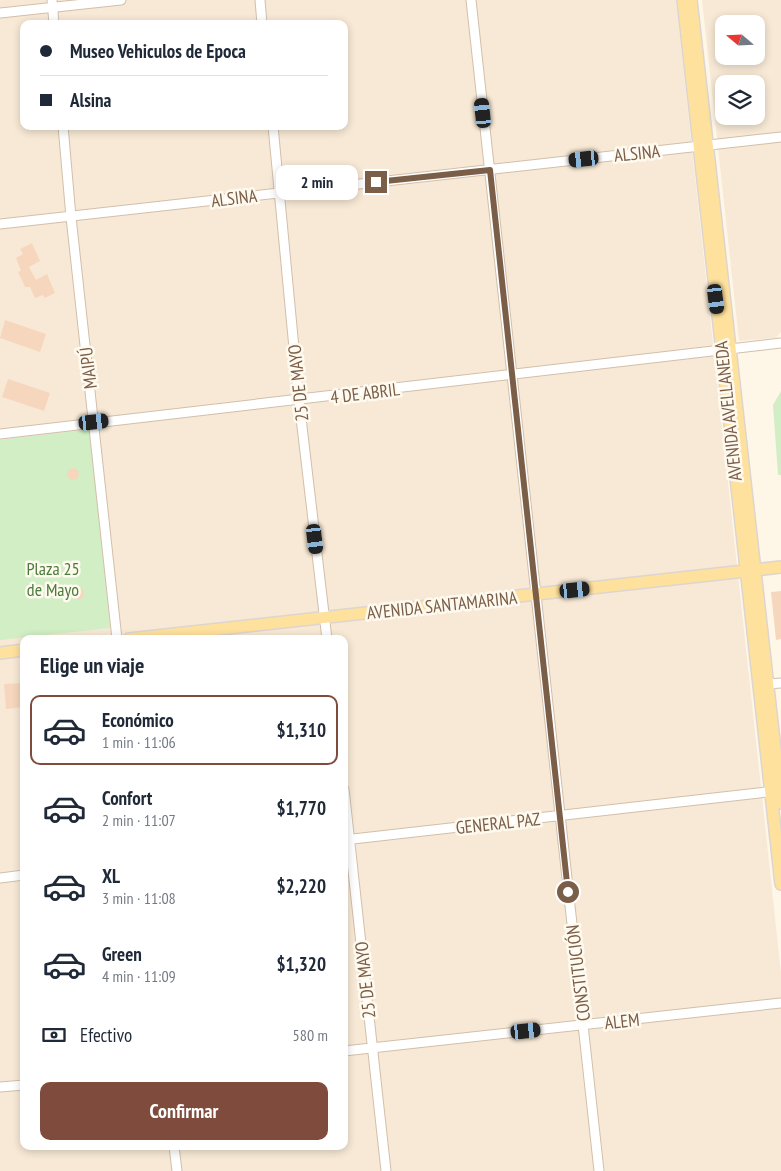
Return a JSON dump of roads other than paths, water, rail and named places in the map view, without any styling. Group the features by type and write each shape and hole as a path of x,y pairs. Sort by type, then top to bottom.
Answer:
{"main road":[{"name":"AVENIDA AVELLANEDA","path":"683,0 702,146 750,571 777,791 781,803"},
{"name":"AVENIDA AVELLANEDA","path":"691,0 702,146"},
{"name":"AVENIDA SANTAMARINA","path":"164,635 781,567"},
{"name":"AVENIDA AVELLANEDA","path":"750,571 768,684 777,791 781,884"},
{"path":"0,653 20,650"}],"street":[{"path":"0,13 53,4 121,0"},
{"path":"260,0 262,20"},
{"name":"CONSTITUCIÓN","path":"471,0 599,1171"},
{"path":"53,4 54,20"},
{"name":"MAIPÚ","path":"63,130 71,217 118,635"},
{"name":"25 DE MAYO","path":"273,130 281,193 299,401 326,635"},
{"name":"ALSINA","path":"0,224 781,137"},
{"name":"4 DE ABRIL","path":"0,434 94,422 299,401 781,343"},
{"path":"768,684 781,683"},
{"name":"GENERAL PAZ","path":"348,839 777,791"},
{"name":"25 DE MAYO","path":"348,847 386,1171"},
{"path":"0,878 20,876"},
{"name":"ALEM","path":"348,1051 781,1003"},
{"path":"0,1087 20,1085"},
{"path":"174,1150 177,1171"}],"park label":[{"name":"Plaza 25 de Mayo","path":"53,578"}]}
